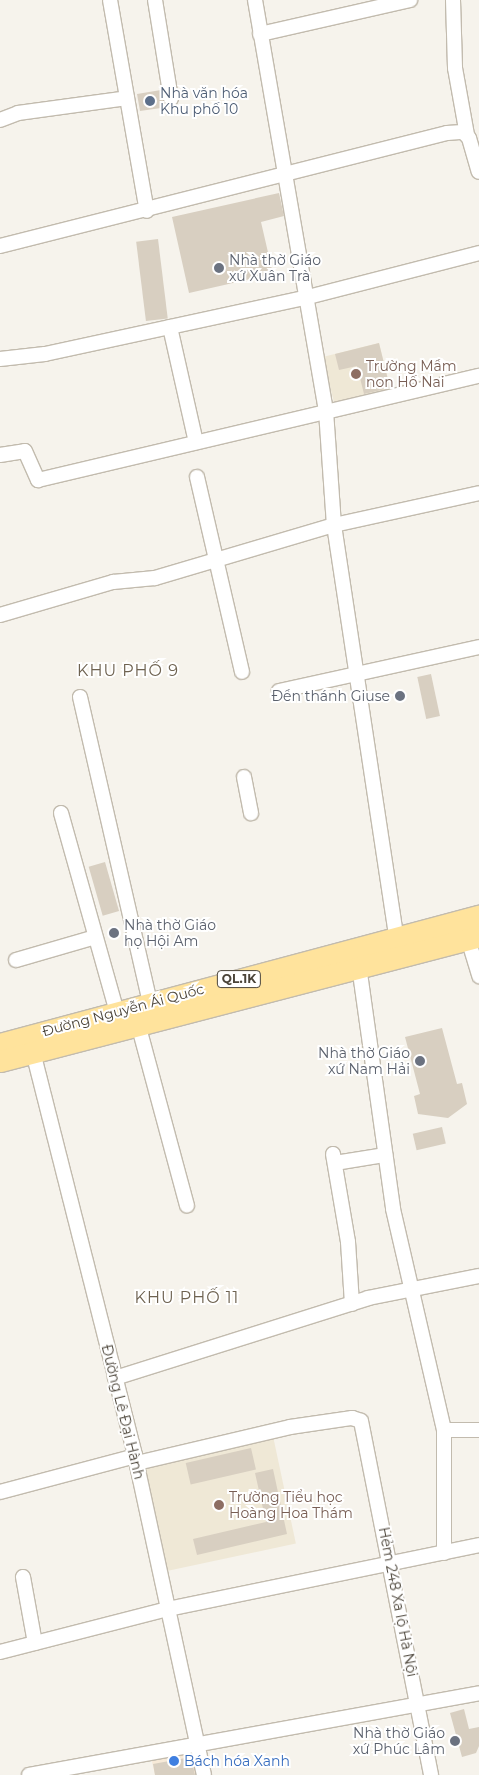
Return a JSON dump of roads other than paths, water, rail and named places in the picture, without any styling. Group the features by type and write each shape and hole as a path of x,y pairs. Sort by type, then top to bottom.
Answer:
{"main road":[{"name":"Đường Nguyễn Ái Quốc","path":"0,1044 479,916"},
{"name":"Đường Nguyễn Ái Quốc","path":"0,1061 359,966 473,938"}],"street":[{"path":"110,0 148,211"},
{"path":"155,0 171,100"},
{"path":"255,0 287,174 326,411 334,525 396,938"},
{"path":"260,34 410,0"},
{"path":"453,0 455,68 467,135 479,172"},
{"path":"0,120 18,113 127,98"},
{"path":"0,246 148,211 447,133 467,135"},
{"path":"0,359 170,327 308,297 479,253"},
{"path":"170,327 196,442"},
{"path":"0,455 26,451 38,480 479,376"},
{"path":"197,477 214,560 242,672"},
{"path":"0,615 114,582 155,578 334,525 479,493"},
{"path":"279,691 356,671 479,647"},
{"path":"80,697 150,1003"},
{"path":"244,777 251,813"},
{"path":"61,814 117,1012"},
{"path":"16,960 95,937"},
{"path":"473,938 479,976"},
{"path":"359,966 385,1155 444,1430 444,1553"},
{"path":"138,1024 186,1205"},
{"name":"Đường Lê Đại Hành","path":"33,1052 136,1459 204,1775"},
{"path":"352,1304 348,1242 334,1158 385,1155"},
{"path":"115,1378 352,1304 414,1292 479,1276"},
{"name":"Hẻm 248 Xa lộ Hà Nội","path":"136,1459 215,1442 356,1418 365,1429 431,1775"},
{"path":"444,1430 479,1430"},
{"path":"0,1492 136,1459"},
{"path":"0,1652 168,1609 479,1545"},
{"path":"23,1577 35,1643"},
{"path":"29,1775 479,1693"}],"place":[{"name":"Nhà văn hóa Khu phố 10","path":"150,101"},
{"name":"Nhà thờ Giáo xứ Xuân Trà","path":"219,268"},
{"name":"Trường Mầm non Hố Nai","path":"356,374"},
{"name":"Đền thánh Giuse","path":"400,696"},
{"name":"Nhà thờ Giáo họ Hội Am","path":"114,933"},
{"name":"Nhà thờ Giáo xứ Nam Hải","path":"420,1061"},
{"name":"Trường Tiểu học Hoàng Hoa Thám","path":"219,1505"},
{"name":"Nhà thờ Giáo xứ Phúc Lâm","path":"455,1741"},
{"name":"Bách hóa Xanh","path":"174,1761"}],"district":[{"name":"KHU PHỐ 9","path":"128,671"},
{"name":"KHU PHỐ 11","path":"187,1298"}]}
